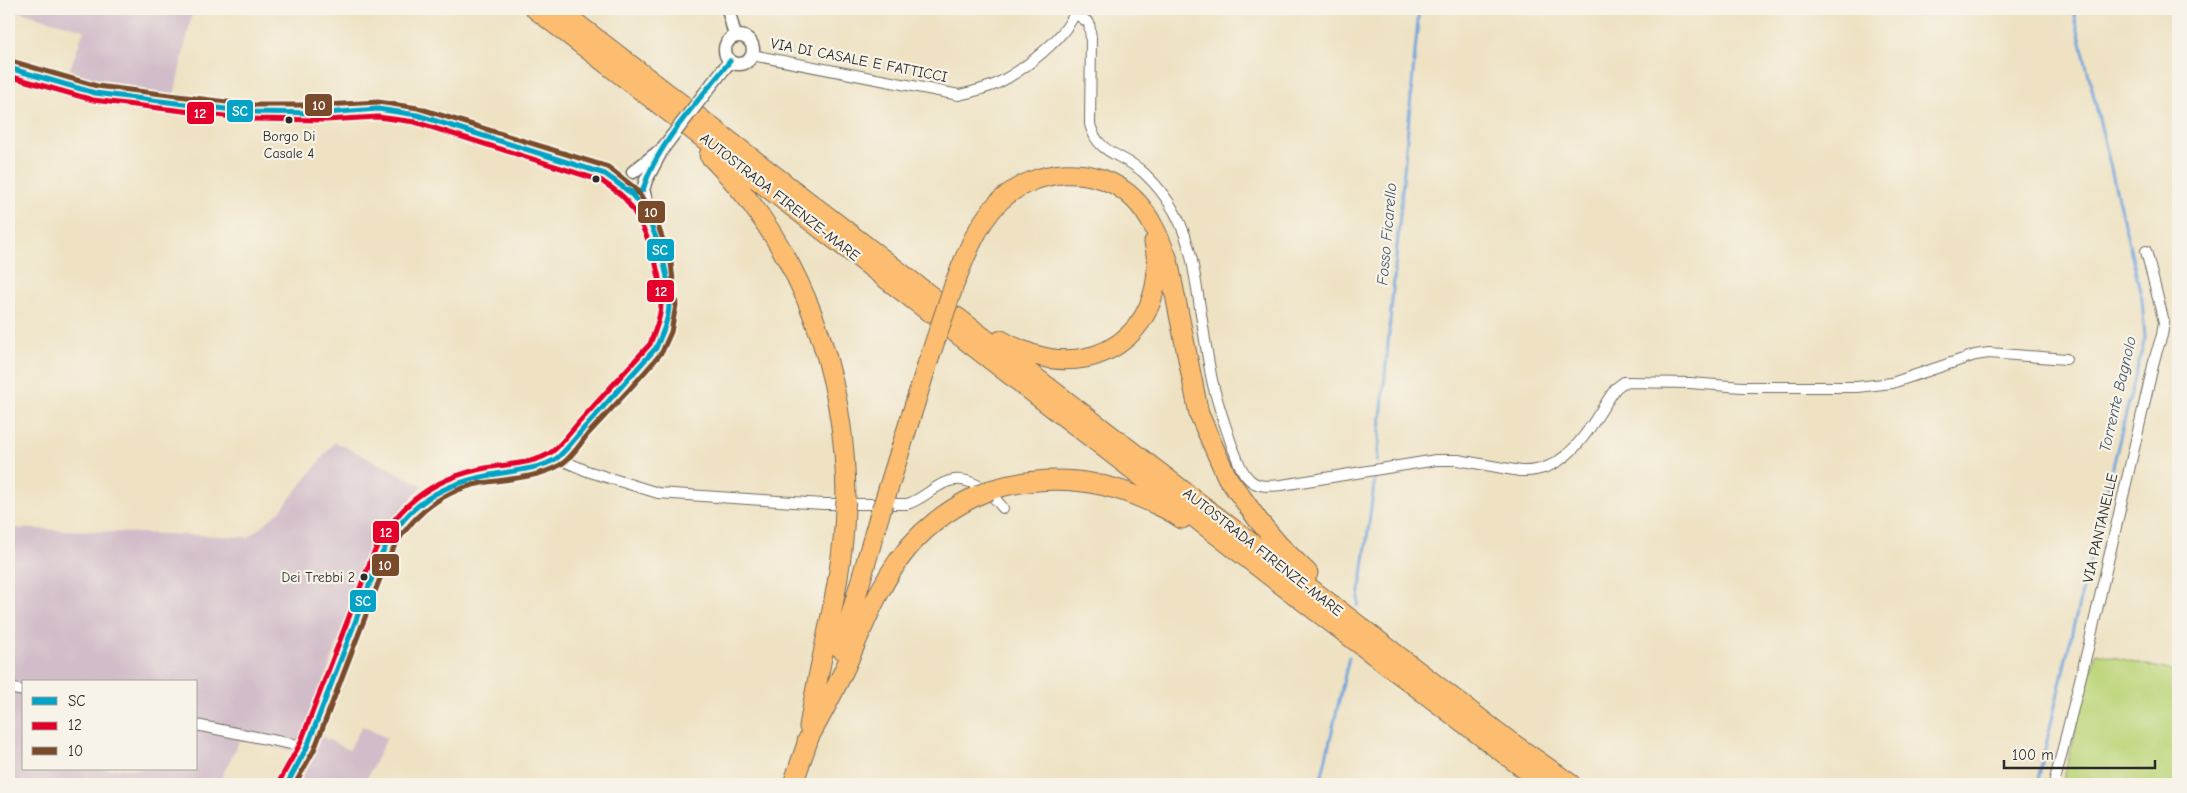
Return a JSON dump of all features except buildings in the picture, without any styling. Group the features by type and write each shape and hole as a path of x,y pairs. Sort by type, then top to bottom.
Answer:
{"highway":[{"name":"AUTOSTRADA FIRENZE-MARE","path":"535,9 653,100 934,301 886,261 558,9"},
{"path":"653,100 740,188 771,233 798,278 824,345 835,386 844,442 846,505 842,554 815,689 807,741"},
{"path":"792,784 839,659 864,568 928,362 955,282 972,239 996,205 1011,192 1027,182 1046,176 1064,173 1083,174 1099,178 1128,194 1144,210 1159,236 1168,260 1199,414 1227,477 1279,545 1304,569 1370,624 1383,643"},
{"path":"956,318 1005,342 1042,357 1061,361 1090,357 1117,346 1139,325 1152,298 1156,280 1156,250 1152,230 1144,210"},
{"name":"AUTOSTRADA FIRENZE-MARE","path":"956,318 1279,583 1544,784"},
{"name":"AUTOSTRADA FIRENZE-MARE","path":"956,318 1508,740 1571,784"},
{"path":"807,741 834,692 877,594 900,556 934,522 984,493 1016,484 1050,480 1082,481 1114,488 1174,513 1253,571 1279,583"}],"street":[{"path":"728,9 735,36"},
{"path":"1075,11 1089,23 1091,38 1090,124 1093,135 1104,148 1142,171 1172,204 1187,236 1212,379 1220,412 1243,470 1249,480 1258,485 1282,485 1436,460 1458,460 1530,472 1544,469 1568,455 1582,440 1616,388 1624,382 1690,383 1742,387 1857,387 1892,383 1975,355 1989,353 2066,359"},
{"name":"VIA DI CASALE E FATTICCI","path":"752,55 960,95 979,91 998,83 1052,45 1075,11"},
{"path":"735,36 744,36 751,42 752,55 743,63 730,62 725,55 724,47 728,40 735,36"},
{"path":"9,68 94,93 250,112 326,113 378,109 417,115 605,174 628,191 637,194 645,185 663,148 730,62"},
{"path":"649,221 628,191 625,179 663,148"},
{"path":"287,784 307,747 374,571 386,543 397,527 428,499 453,484 476,476 535,467 558,458 636,372 660,339 667,316 668,290 664,265 649,221 642,175 631,173 605,174"},
{"name":"VIA PANTANELLE","path":"2054,784 2090,640 2155,357 2164,329 2163,314 2146,250"},
{"path":"558,458 587,471 658,493 823,504 902,505 918,500 943,483 957,479 974,483 996,499 1003,508"},
{"path":"9,688 22,691"},
{"path":"198,724 307,747"}],"shaded area":[{"path":"9,9 193,9 174,96 156,95 66,80 84,30"},
{"path":"335,442 422,485 366,563 299,752 240,740 218,784 9,784 9,528 249,537 280,511"},
{"path":"362,726 387,738 364,784 287,784 313,732 349,750"}],"green space":[{"path":"2096,653 2178,672 2178,784 2062,784"}],"waterway":[{"name":"Fosso Ficarello","path":"1377,462 1419,9"},
{"name":"Torrente Bagnolo","path":"2037,784 2074,624 2145,337 2142,299 2073,9"},
{"name":"Fosso Ficarello","path":"1358,606 1375,478"},
{"name":"Fosso Ficarello","path":"1320,784 1349,657"}],"transit line":[{"name":"10","path":"11,61 97,86 251,105 326,105 378,102 418,108 608,167 635,188 655,217 671,263 676,305 671,332 662,352 588,434 572,455 560,465 542,473 482,483 451,493 424,511 402,534 386,563 314,750 295,784"},
{"name":"SC","path":"612,179 631,191 639,192 643,190 658,156 680,122 730,61"},
{"name":"SC","path":"9,68 95,93 250,112 326,113 378,109 417,115 605,174 630,193 646,215 653,230 663,260 669,291 669,310 656,348 557,458 538,466 481,477 444,489 428,498 400,524 379,560 307,747 287,784"},
{"name":"12","path":"9,76 93,100 249,119 326,120 378,117 415,122 602,181 624,197 646,235 656,263 661,291 659,319 650,344 553,451 534,460 477,470 457,476 422,494 394,520 382,537 372,557 300,744 280,780"}],"place":[{"name":"Borgo Di Casale 4","path":"289,120"},
{"name":"Dei Trebbi 2","path":"364,577"}]}
